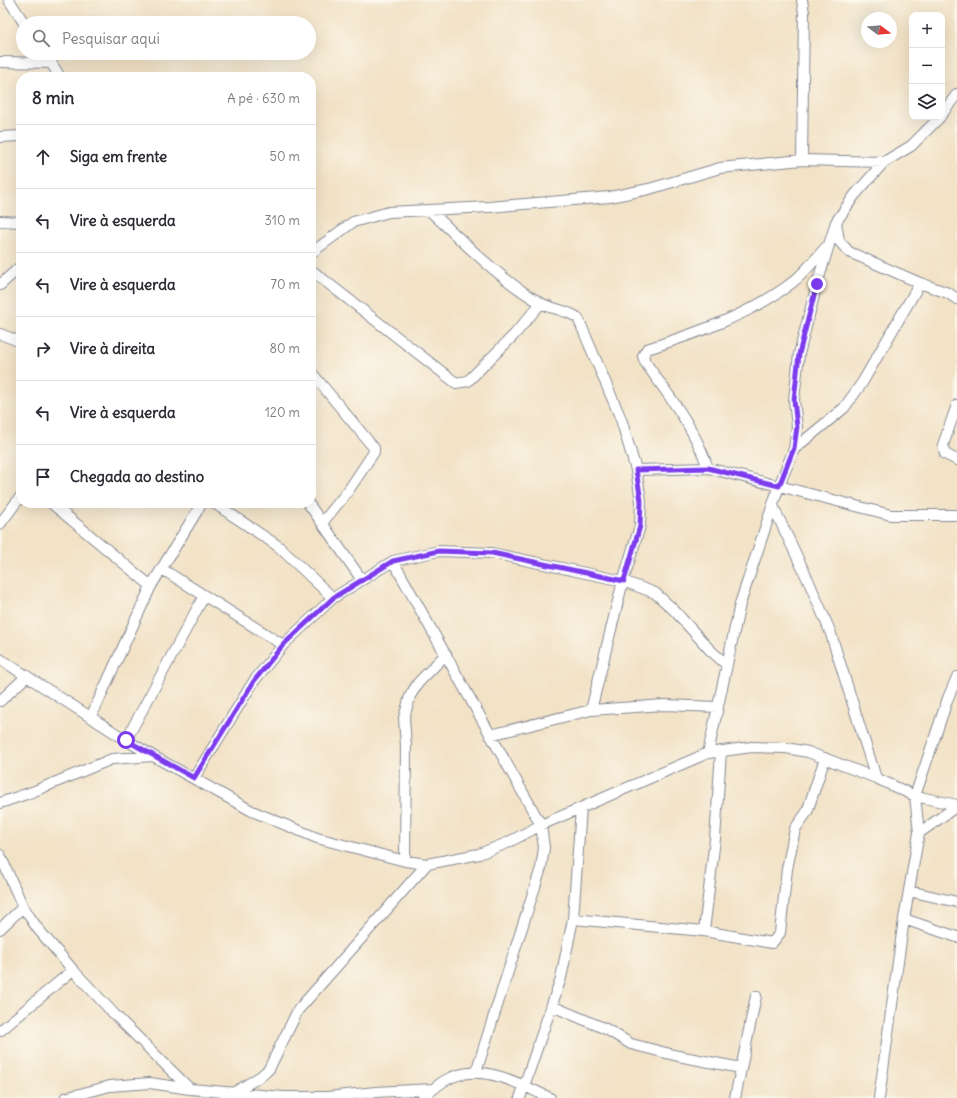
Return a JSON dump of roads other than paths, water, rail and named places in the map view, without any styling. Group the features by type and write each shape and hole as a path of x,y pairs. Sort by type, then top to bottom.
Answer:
{"street":[{"path":"9,0 19,16"},
{"path":"802,0 804,13 802,160"},
{"path":"50,60 57,72"},
{"path":"0,62 52,63"},
{"path":"945,110 957,94"},
{"path":"708,754 740,604 779,486 794,448 797,427 794,400 799,354 836,222 854,196 884,162 911,146 937,120"},
{"path":"0,136 16,136"},
{"path":"316,248 353,222 389,212 610,197 649,189 720,168 802,160 884,162"},
{"path":"429,210 499,275 541,303 570,312 578,318 582,324 620,419 636,470 641,501 640,526 624,581 591,710"},
{"path":"0,221 16,222"},
{"path":"836,222 839,241 849,252 957,298"},
{"path":"708,468 703,453 686,419 645,362 644,356 647,349 687,336 719,323 769,298 793,282 829,243"},
{"path":"0,285 16,271"},
{"path":"316,274 456,383 468,381 514,336 541,303"},
{"path":"794,448 844,408 862,383 920,283"},
{"path":"0,334 16,340"},
{"path":"316,378 374,448 374,452 348,491 322,523"},
{"path":"957,405 943,445 945,454 957,460"},
{"path":"636,470 708,468 891,515 957,515"},
{"path":"0,524 16,503"},
{"path":"773,506 809,582 830,631 876,778"},
{"path":"0,508 10,512"},
{"path":"57,508 151,586"},
{"path":"90,717 151,586 199,508"},
{"path":"221,508 278,546 333,598"},
{"path":"312,508 362,580"},
{"path":"194,778 254,681 283,645 333,598 393,561 439,551 492,553 624,581 655,593 673,609 710,650 727,665"},
{"path":"393,561 541,825 544,848 541,868 476,1072"},
{"path":"162,569 283,645"},
{"path":"126,740 204,596"},
{"path":"405,861 406,746 404,718 410,696 418,684 446,654"},
{"path":"0,659 126,740 252,812 317,838 405,861 427,864 478,854 507,843 541,825 708,754 752,747 786,748 825,758 876,778 915,796 957,805"},
{"path":"0,701 27,676"},
{"path":"879,1098 904,919 919,833 915,796 948,698 957,677"},
{"path":"490,735 591,710 664,705 718,707"},
{"path":"704,931 714,847 721,752"},
{"path":"0,803 32,792 112,759 153,756"},
{"path":"573,919 704,931 767,943 776,940 780,933 787,869 795,829 807,812 825,758"},
{"path":"919,833 957,805"},
{"path":"520,1098 561,978 573,919 581,808"},
{"path":"0,855 23,907 38,929 73,970 115,1015 190,1089"},
{"path":"235,1092 261,1076 269,1069 298,1010 427,864"},
{"path":"909,891 957,902"},
{"path":"0,929 23,907"},
{"path":"904,919 957,937"},
{"path":"0,1031 73,970"},
{"path":"735,1098 756,996"},
{"path":"552,1006 606,1029 631,1044 678,1056 741,1068"},
{"path":"423,1098 450,1077 476,1072 494,1075 524,1086 550,1098"},
{"path":"65,1098 110,1086 150,1083 190,1089 209,1090 221,1094 235,1092 283,1097 327,1097 376,1092 433,1089"},
{"path":"198,1098 209,1090"}]}
